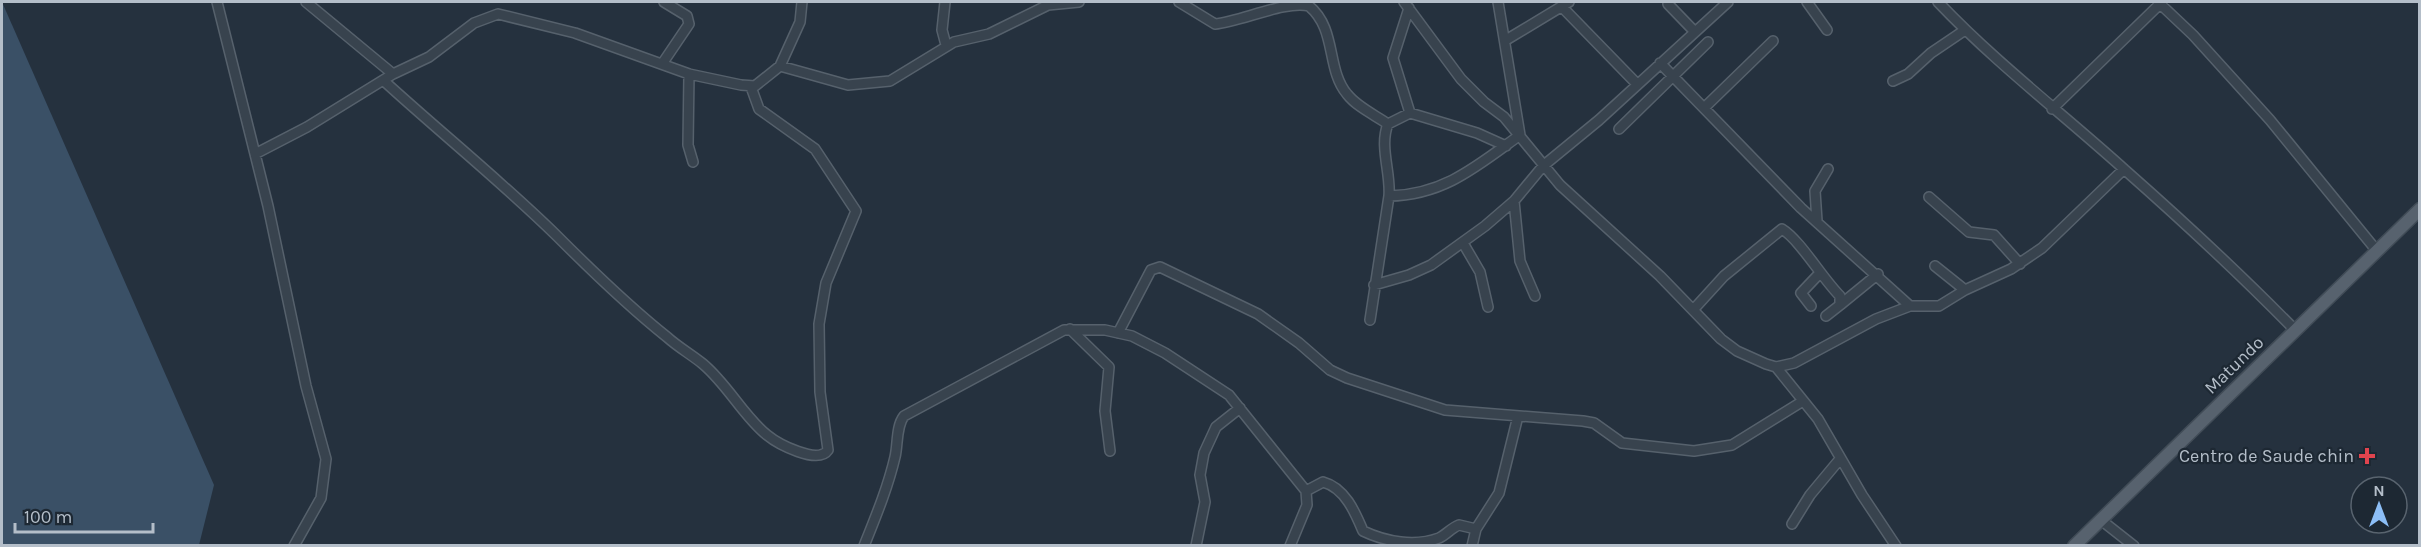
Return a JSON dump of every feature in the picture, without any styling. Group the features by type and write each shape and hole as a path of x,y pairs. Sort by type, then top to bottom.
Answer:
{"main road":[{"name":"Matundo","path":"2074,546 2420,209"}],"street":[{"path":"217,2 255,154 306,386 326,459 321,498 294,546"},
{"path":"306,2 393,74"},
{"path":"662,64 689,24 687,16 664,2"},
{"path":"255,154 307,127 393,74 429,57 474,22 498,14 575,33 689,74 751,87 780,66 800,22 802,2"},
{"path":"945,2 942,30 946,45"},
{"path":"780,66 833,82 863,85 890,81 927,60 946,45 989,34 1048,5 1079,2"},
{"path":"1179,2 1215,24 1269,9 1298,4 1309,6 1324,26 1340,83 1346,94 1388,124"},
{"path":"1498,2 1520,135"},
{"path":"1667,2 1695,32"},
{"path":"1374,285 1422,269 1463,243 1514,201 1543,166 1728,2"},
{"path":"1807,2 1827,30"},
{"path":"1938,2 1965,30 2052,109 2124,169 2240,274 2295,330"},
{"path":"2052,109 2160,2 2270,120 2377,252"},
{"path":"1506,40 1566,4 1637,84"},
{"path":"1406,5 1393,58 1410,113"},
{"path":"1406,5 1461,79 1484,102 1504,117 1543,166 1660,276 1720,339 1737,351 1776,367 1818,419 1840,459 1896,546"},
{"path":"1893,81 1908,74 1931,53 1965,30"},
{"path":"1704,108 1773,41"},
{"path":"1619,129 1708,42"},
{"path":"1660,63 1817,221 1878,274 1910,306"},
{"path":"689,74 688,146 693,162"},
{"path":"384,81 556,236 584,265 727,386 765,434 796,451 816,456 828,450 820,385 819,334 823,294 856,211 815,149 759,109 751,87"},
{"path":"1370,320 1389,196 1390,179 1385,142 1388,124 1397,117 1410,113 1477,133 1506,146"},
{"path":"1389,196 1416,195 1439,187 1471,170 1520,135"},
{"path":"1776,367 1794,363 1876,320 1910,306 1939,306 1965,290 2020,264 2042,248 2124,169"},
{"path":"1817,221 1815,191 1828,170"},
{"path":"1929,196 1969,232 1994,235 2020,264"},
{"path":"1514,201 1520,261 1536,297"},
{"path":"1693,310 1724,276 1780,229 1785,229 1803,249 1819,274 1840,296 1840,305"},
{"path":"1463,243 1480,272 1488,307"},
{"path":"1935,266 1965,290"},
{"path":"1118,333 1151,270 1160,267 1258,314 1338,375 1435,408 1583,421 1594,423 1622,443 1694,451 1732,445 1803,401"},
{"path":"1811,306 1801,293 1819,274"},
{"path":"1826,316 1878,274"},
{"path":"1070,329 1109,367 1105,411 1110,451"},
{"path":"864,546 887,486 899,441 899,425 904,417 1070,329 1132,336 1165,353 1216,386 1240,408 1306,491 1307,505 1290,546"},
{"path":"1196,546 1205,502 1200,475 1204,453 1216,427 1240,408"},
{"path":"1472,546 1476,529 1499,494 1518,416"},
{"path":"1792,524 1810,495 1840,459"},
{"path":"1306,491 1323,482 1331,485 1356,510 1364,531 1389,542 1417,544 1439,538 1459,525 1476,529"},
{"path":"2101,520 2134,546"}],"water":[{"path":"2,2 214,485 199,545 2,545"}],"place":[{"name":"Centro de Saude chin","path":"2367,456"}]}
